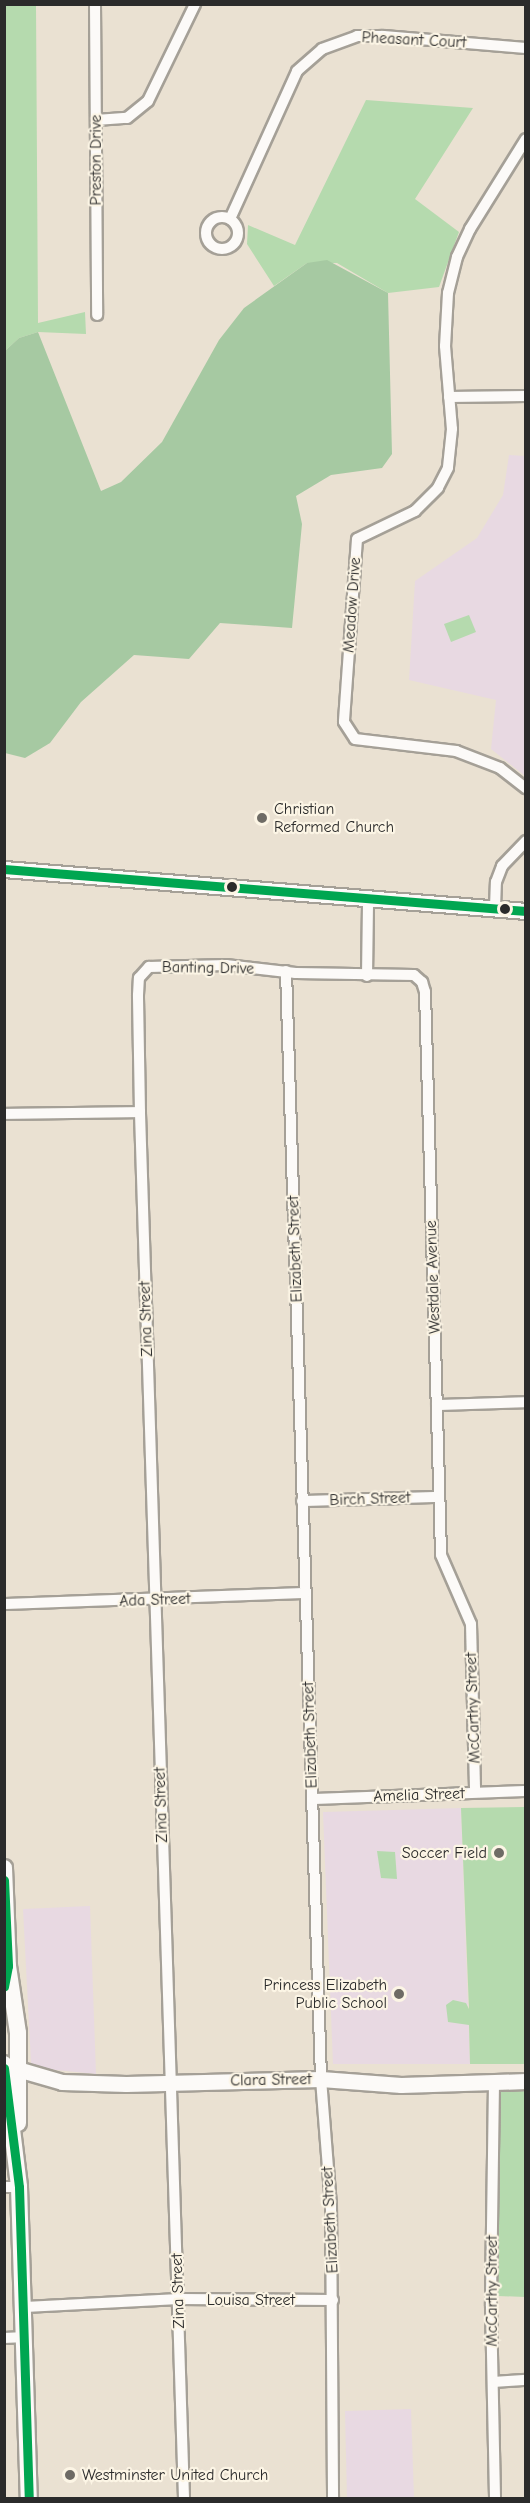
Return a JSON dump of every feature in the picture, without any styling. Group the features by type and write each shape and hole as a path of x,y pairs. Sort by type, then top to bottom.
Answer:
{"main road":[{"path":"4,1868 9,2066 16,2154 12,2187 25,2307 30,2499"},
{"path":"4,1990 8,1966"}],"street":[{"name":"Preston Drive","path":"95,4 97,315"},
{"path":"96,120 127,118 148,101 195,4"},
{"name":"Pheasant Court","path":"230,219 297,71 322,49 357,36 525,48"},
{"name":"Meadow Drive","path":"525,139 457,257 445,314 450,455 438,488 415,511 357,539 344,722 355,739 456,751 500,768 525,788"},
{"path":"448,397 525,396"},
{"path":"495,908 496,882 502,866 525,841"},
{"path":"4,869 525,911"},
{"path":"367,976 368,900"},
{"name":"Banting Drive","path":"140,1112 139,978 149,967 226,965 367,976"},
{"name":"Elizabeth Street","path":"286,971 321,2079 333,2300 333,2499"},
{"name":"Westdale Avenue","path":"367,976 414,975 425,992 437,1405 437,1497 441,1555 471,1624"},
{"path":"4,1114 140,1112"},
{"name":"Zina Street","path":"140,1112 184,2499"},
{"path":"437,1405 525,1402"},
{"name":"Birch Street","path":"302,1501 437,1497"},
{"name":"Ada Street","path":"4,1604 154,1601 305,1593"},
{"name":"McCarthy Street","path":"471,1624 475,1792"},
{"name":"Amelia Street","path":"313,1799 525,1791"},
{"name":"Clara Street","path":"9,2066 62,2082 321,2079 401,2085 525,2081"},
{"name":"McCarthy Street","path":"494,2083 495,2499"},
{"name":"Louisa Street","path":"25,2307 179,2299 333,2300"},
{"path":"4,2338 25,2337"},
{"path":"494,2382 525,2380"}],"shaded area":[{"path":"509,455 525,456 525,776 491,749 496,700 409,680 415,581 477,538 503,495"},
{"name":"Princess Elizabeth Public School","path":"461,1808 470,2064 333,2064 323,1812"},
{"path":"90,1906 96,2074 36,2068 31,2063 23,1909"},
{"path":"411,2409 414,2498 347,2498 345,2411"}],"green space":[{"path":"5,5 36,5 38,323 85,312 86,334 38,332 19,338 6,350 5,361"},
{"path":"366,100 473,108 415,199 459,232 439,287 388,293 337,263 307,263 274,286 247,244 248,225 295,245"},
{"path":"327,260 388,293 392,454 382,468 331,475 296,496 302,524 292,628 220,623 189,659 134,655 81,702 50,743 25,758 5,753 6,350 19,338 38,332 101,491 121,482 162,442 219,340 244,308 307,263"},
{"path":"469,615 476,632 451,642 444,624"},
{"path":"525,1807 525,2064 470,2064 469,2025 448,2022 446,2005 453,2000 466,2003 469,2009 461,1808"},
{"path":"377,1851 395,1852 397,1879 381,1878"},
{"path":"525,2086 525,2297 498,2296 493,2087"}],"transit line":[{"path":"4,869 526,911"},
{"path":"4,1880 8,1966 4,1987"},
{"path":"4,2068 19,2187 29,2498"}],"place":[{"name":"Christian Reformed Church","path":"262,818"},
{"name":"Soccer Field","path":"499,1853"},
{"name":"Princess Elizabeth Public School","path":"399,1994"},
{"name":"Westminster United Church","path":"70,2475"}]}
